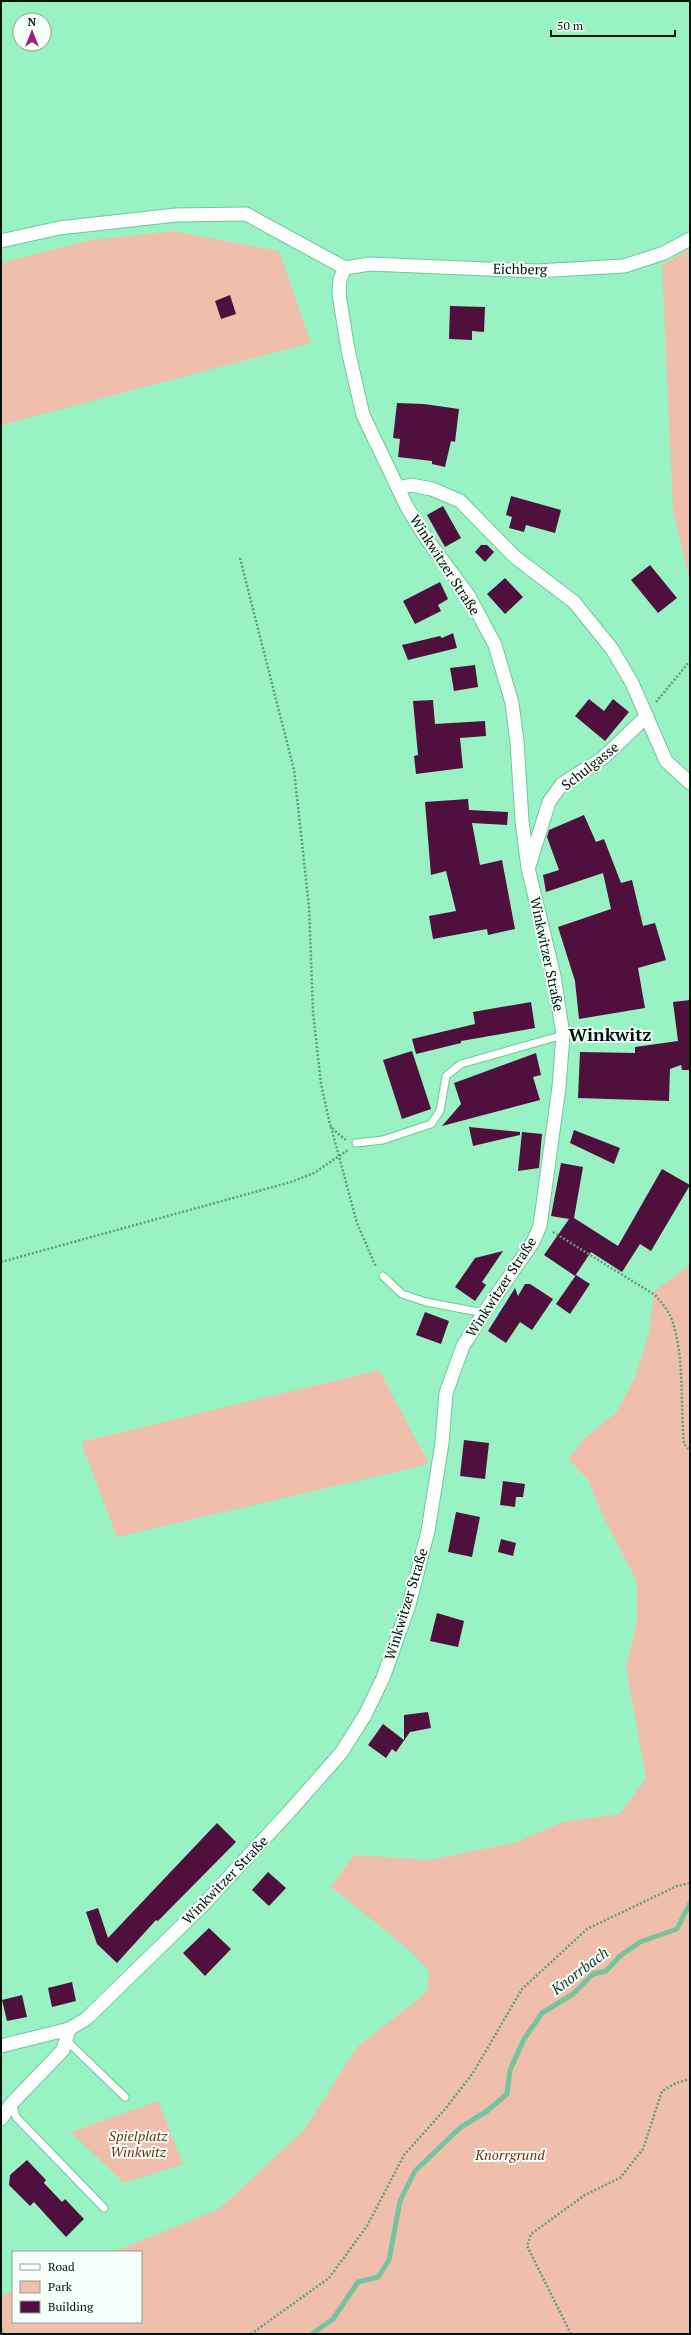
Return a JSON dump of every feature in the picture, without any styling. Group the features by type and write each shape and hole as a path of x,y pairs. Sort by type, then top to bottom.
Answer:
{"street":[{"path":"1,240 59,228 176,215 246,214 345,268"},
{"name":"Eichberg","path":"345,268 370,264 536,271 624,266 664,253 690,239"},
{"name":"Winkwitzer Straße","path":"1,2046 68,2035 86,2019 208,1900 341,1753 366,1715 383,1678 406,1612 428,1530 442,1443 446,1393 463,1346 533,1242 540,1226 559,1087 563,1035 554,976 528,868 522,821 517,742 512,703 495,644 469,596 426,538 398,488 363,414 348,350 339,294 340,279 345,268"},
{"path":"398,488 411,485 432,490 460,500 515,558 574,602 612,649 632,683 666,762 690,783"},
{"name":"Schulgasse","path":"528,868 550,802 562,784 603,758 647,716"},
{"path":"1,2119 12,2103 63,2050 68,2035"}],"lane":[{"path":"356,1143 383,1140 431,1124 440,1111 446,1076 452,1069 461,1064 563,1035"},
{"path":"383,1276 402,1294 426,1302 484,1313"},
{"path":"68,2035 125,2097"},
{"path":"12,2103 16,2117 104,2208"}],"path":[{"path":"240,558 294,770 309,907 313,1012 321,1084 330,1125 340,1156 357,1223 372,1259 383,1276"},
{"path":"647,716 662,694 690,661"},
{"path":"330,1125 344,1139 356,1143"},
{"path":"1,1262 291,1182 314,1173 340,1156 356,1143"},
{"path":"540,1226 655,1295 666,1308 672,1321 677,1343 684,1444 690,1450"},
{"path":"251,2334 329,2278 367,2226 404,2155 446,2108 473,2073 522,1989 587,1929 677,1886 690,1883"},
{"path":"572,2334 527,2246 531,2234 585,2195 620,2178 643,2149 662,2091 676,2083 690,2079"},
{"path":"1,2329 4,2334"}],"green space":[{"path":"173,231 279,251 311,343 1,425 1,263 91,240"},
{"path":"690,249 690,582 673,510 662,265"},
{"name":"Knorrgrund","path":"690,1265 690,2334 1,2334 1,2296 12,2291 12,2323 142,2323 142,2251 115,2251 219,2209 304,2130 357,2047 427,1992 429,1972 413,1953 331,1887 354,1855 429,1860 514,1843 563,1822 620,1814 646,1778 626,1667 637,1621 637,1582 602,1514 588,1480 568,1459 585,1438 617,1412 635,1377 649,1334 654,1291"},
{"path":"379,1370 429,1464 117,1537 81,1442"},
{"name":"Spielplatz Winkwitz","path":"158,2101 183,2164 124,2183 71,2132"}],"building":[{"path":"230,295 236,314 221,319 215,301"},
{"path":"450,306 485,307 484,332 472,331 472,340 449,339"},
{"path":"397,403 424,404 459,409 455,442 451,441 445,467 432,464 432,461 398,457 400,439 393,438"},
{"path":"511,496 561,510 555,533 526,525 524,532 509,528 512,517 506,515"},
{"path":"443,506 461,538 445,547 427,515"},
{"path":"481,545 487,545 494,552 485,562 475,552"},
{"path":"650,565 677,598 658,613 631,580"},
{"path":"505,578 523,597 505,614 487,594"},
{"path":"440,582 448,599 438,605 441,611 415,624 403,601"},
{"path":"453,633 457,648 408,660 402,645 440,636 442,638"},
{"path":"475,665 478,687 454,691 450,668"},
{"path":"589,699 604,711 613,699 629,712 605,741 575,716"},
{"path":"433,700 435,724 485,721 486,736 460,738 463,768 416,774 414,756 418,755 413,701"},
{"path":"468,799 469,810 508,812 507,825 472,823 480,865 502,860 515,929 488,935 487,929 433,939 429,916 456,911 446,871 431,875 425,802"},
{"path":"584,815 596,842 604,839 621,883 632,880 643,926 655,923 666,960 638,968 645,1008 579,1019 575,981 558,927 611,909 603,873 546,892 543,875 559,870 547,837 549,830"},
{"path":"690,1000 690,1070 682,1070 681,1065 670,1069 669,1101 578,1098 580,1052 635,1053 635,1047 678,1041 673,1002"},
{"path":"531,1002 535,1028 461,1041 461,1043 416,1054 412,1039 475,1024 473,1012"},
{"path":"412,1051 431,1109 402,1119 383,1060"},
{"path":"536,1053 541,1075 533,1077 540,1100 442,1126 461,1104 454,1083"},
{"path":"469,1127 520,1132 520,1135 473,1146"},
{"path":"574,1130 620,1148 614,1164 570,1143"},
{"path":"522,1132 542,1134 539,1168 518,1171"},
{"path":"561,1163 583,1167 574,1218 618,1246 662,1169 690,1185 651,1251 640,1244 622,1272 591,1252 575,1276 544,1255 569,1219 551,1216"},
{"path":"503,1251 482,1282 486,1285 475,1301 455,1287 475,1258"},
{"path":"576,1275 590,1284 570,1314 556,1304"},
{"path":"525,1284 530,1284 553,1299 532,1330 520,1322 506,1343 488,1331 515,1288 518,1296"},
{"path":"425,1312 449,1321 441,1344 416,1335"},
{"path":"464,1440 489,1443 485,1479 460,1476"},
{"path":"503,1481 525,1484 523,1497 516,1497 515,1507 500,1505"},
{"path":"456,1512 480,1517 472,1557 448,1552"},
{"path":"501,1539 516,1543 513,1556 498,1552"},
{"path":"437,1613 464,1621 458,1647 430,1641"},
{"path":"428,1712 431,1728 410,1732 396,1752 392,1749 386,1758 368,1745 383,1724 404,1740 404,1715"},
{"path":"217,1823 236,1842 158,1921 156,1920 117,1963 97,1944 86,1912 98,1908 108,1938"},
{"path":"268,1872 286,1888 269,1906 252,1890"},
{"path":"209,1928 231,1949 205,1976 183,1953"},
{"path":"72,1982 76,2001 52,2007 48,1988"},
{"path":"22,1995 27,2017 7,2021 2,2000"},
{"path":"27,2160 46,2180 44,2183 62,2202 65,2199 84,2219 66,2237 34,2202 30,2206 9,2185 10,2175"}],"waterway":[{"name":"Knorrbach","path":"312,2334 333,2319 358,2282 378,2277 389,2260 400,2201 415,2171 461,2127 487,2111 507,2094 510,2070 524,2039 542,2013 573,1994 593,1974 606,1971 620,1956 640,1942 677,1929 690,1903"}],"district":[{"name":"Winkwitz","path":"610,1035"}]}
